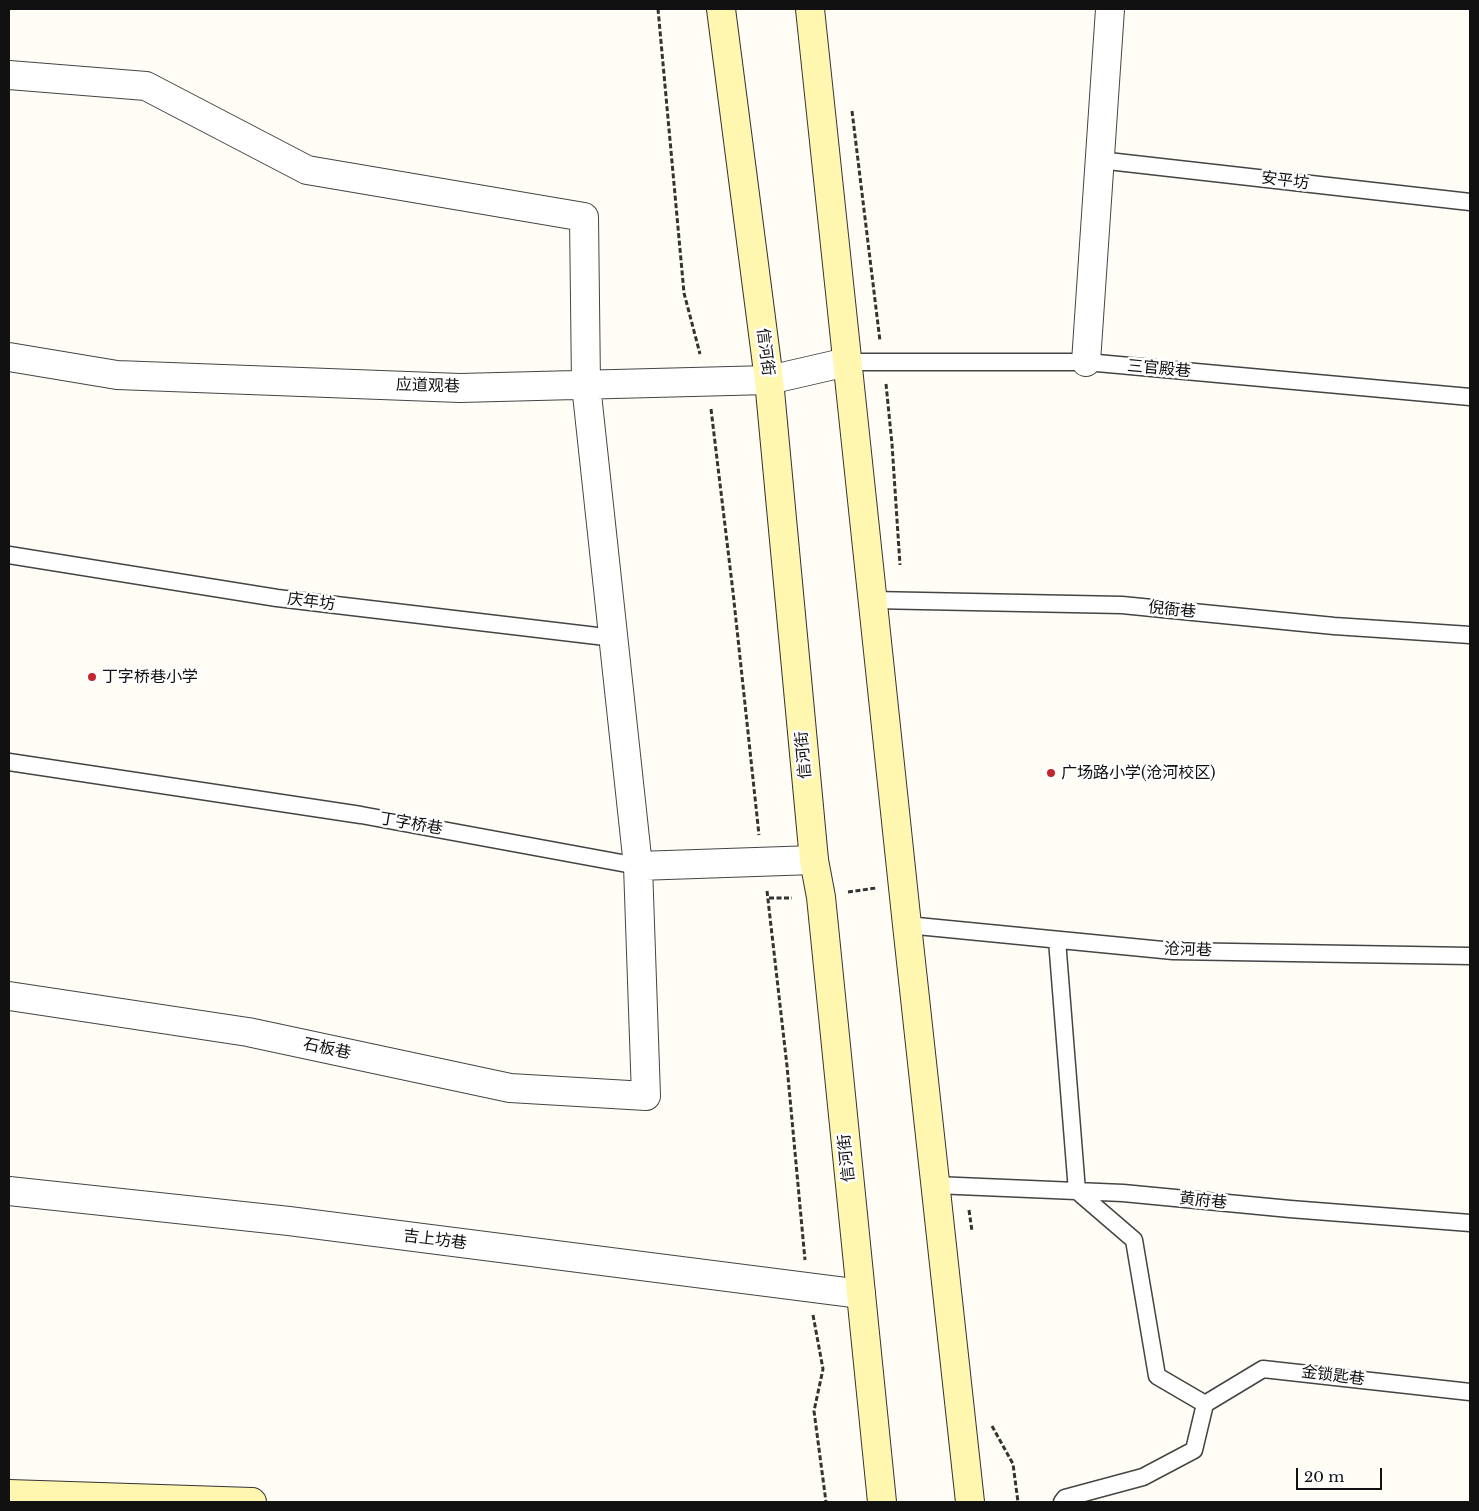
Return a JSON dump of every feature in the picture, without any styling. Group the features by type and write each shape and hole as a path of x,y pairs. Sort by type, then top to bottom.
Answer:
{"main road":[{"name":"信河街","path":"722,9 769,380 814,860 821,897 882,1502"},
{"path":"810,9 906,925 970,1502"},
{"path":"9,1494 65,1499 252,1502"}],"street":[{"path":"1086,362 1110,9"},
{"path":"9,75 146,86 307,170 584,217 586,385 638,866"},
{"name":"应道观巷","path":"9,357 117,376 460,388 769,380 847,362"},
{"name":"丁字桥巷","path":"638,866 814,860"},
{"name":"石板巷","path":"9,996 248,1032 510,1088 646,1096 638,866"},
{"name":"吉上坊巷","path":"9,1191 289,1221 861,1294"}],"lane":[{"name":"安平坊","path":"1100,160 1470,202"},
{"name":"三官殿巷","path":"847,362 1086,362 1470,397"},
{"name":"庆年坊","path":"9,555 277,598 614,638"},
{"name":"倪衙巷","path":"872,600 1122,605 1334,626 1470,635"},
{"name":"丁字桥巷","path":"9,762 361,815 638,866"},
{"name":"沧河巷","path":"906,925 1172,951 1470,956"},
{"path":"1057,940 1077,1191 1134,1240 1157,1376 1205,1404 1194,1450 1143,1478 1066,1498 1062,1502"},
{"name":"黄府巷","path":"935,1186 1123,1193 1290,1210 1470,1223"},
{"name":"金锁匙巷","path":"1205,1404 1263,1368 1470,1392"}],"path":[{"path":"658,9 684,293 707,382 731,574 762,862 768,898 787,1066 808,1287 823,1369 814,1411 826,1502"}],"place":[{"name":"丁字桥巷小学","path":"92,677"},
{"name":"广场路小学(沧河校区)","path":"1051,773"}]}
